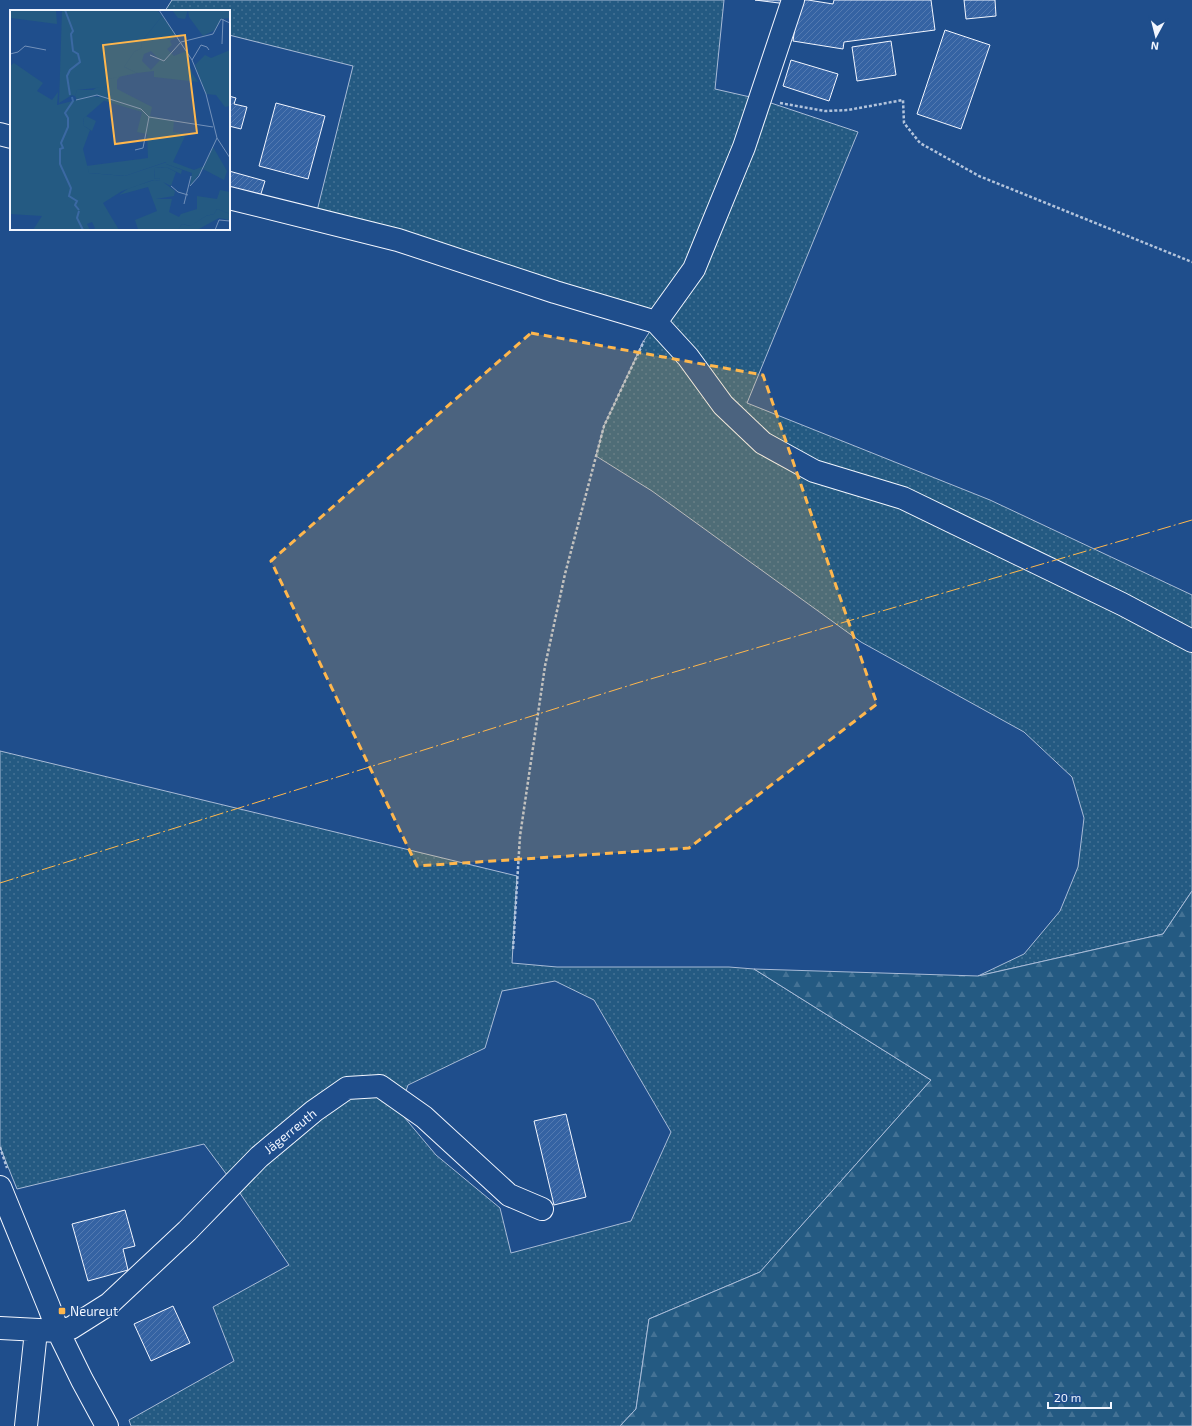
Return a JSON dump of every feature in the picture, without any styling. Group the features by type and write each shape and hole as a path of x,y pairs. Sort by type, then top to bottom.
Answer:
{"street":[{"path":"656,322 694,269 744,147 793,0"},
{"path":"0,134 10,137"},
{"path":"230,198 398,240 556,292 656,322 688,357 724,405 763,443 814,471 903,498 1122,604 1192,641"},
{"name":"Jägerreuth","path":"58,1331 71,1328 109,1304 186,1231 259,1157 314,1111 347,1088 380,1086 424,1117 508,1195 542,1209"},
{"path":"0,1187 58,1331 107,1426"},
{"path":"0,1328 58,1331"},
{"path":"26,1426 36,1331"}],"path":[{"path":"759,99 825,111 848,110 902,100 904,123 920,142 972,172 1192,262"},
{"path":"513,949 520,836 545,666 565,574 604,426 643,342 656,322"}],"highlighted area":[{"path":"531,333 763,375 877,704 689,848 417,866 271,561"}],"green space":[{"path":"172,0 724,0 715,89 759,99 858,132 747,403 990,500 1192,595 1192,891 1163,934 978,976 1024,954 1060,911 1078,867 1084,818 1072,777 1024,732 861,642 652,491 596,456 604,426 643,342 656,322 315,219 353,66 230,35 230,10 166,10"},
{"path":"0,751 517,876 512,963 557,967 729,967 754,969 931,1080 760,1272 649,1319 636,1409 620,1426 131,1426 129,1420 234,1361 213,1307 289,1265 233,1183 204,1144 17,1189 0,1147","holes":["555,981 594,1000 671,1132 631,1221 511,1253 500,1208 436,1155 399,1111 408,1085 485,1048 502,991"]},
{"path":"1192,891 1192,1426 620,1426 636,1409 649,1319 760,1272 931,1080 754,969 978,976 1163,934"}],"building":[{"path":"755,0 787,0 787,4"},
{"path":"799,0 833,4 834,0 931,0 935,30 844,42 843,49 793,41"},
{"path":"964,0 995,0 996,16 966,19"},
{"path":"945,30 990,45 961,129 917,114"},
{"path":"891,41 896,75 857,81 852,47"},
{"path":"791,60 838,74 829,101 783,86"},
{"path":"230,96 236,98 234,104 247,107 241,129 230,126"},
{"path":"276,103 325,116 308,179 259,166"},
{"path":"230,171 265,181 259,200 230,191"},
{"path":"566,1114 586,1197 554,1205 534,1121"},
{"path":"125,1210 135,1246 123,1249 128,1270 88,1281 72,1224"},
{"path":"173,1306 190,1343 151,1361 134,1324"}],"power":[{"path":"0,883 637,683 1192,520"}],"place":[{"name":"Neureut","path":"62,1311"}]}
